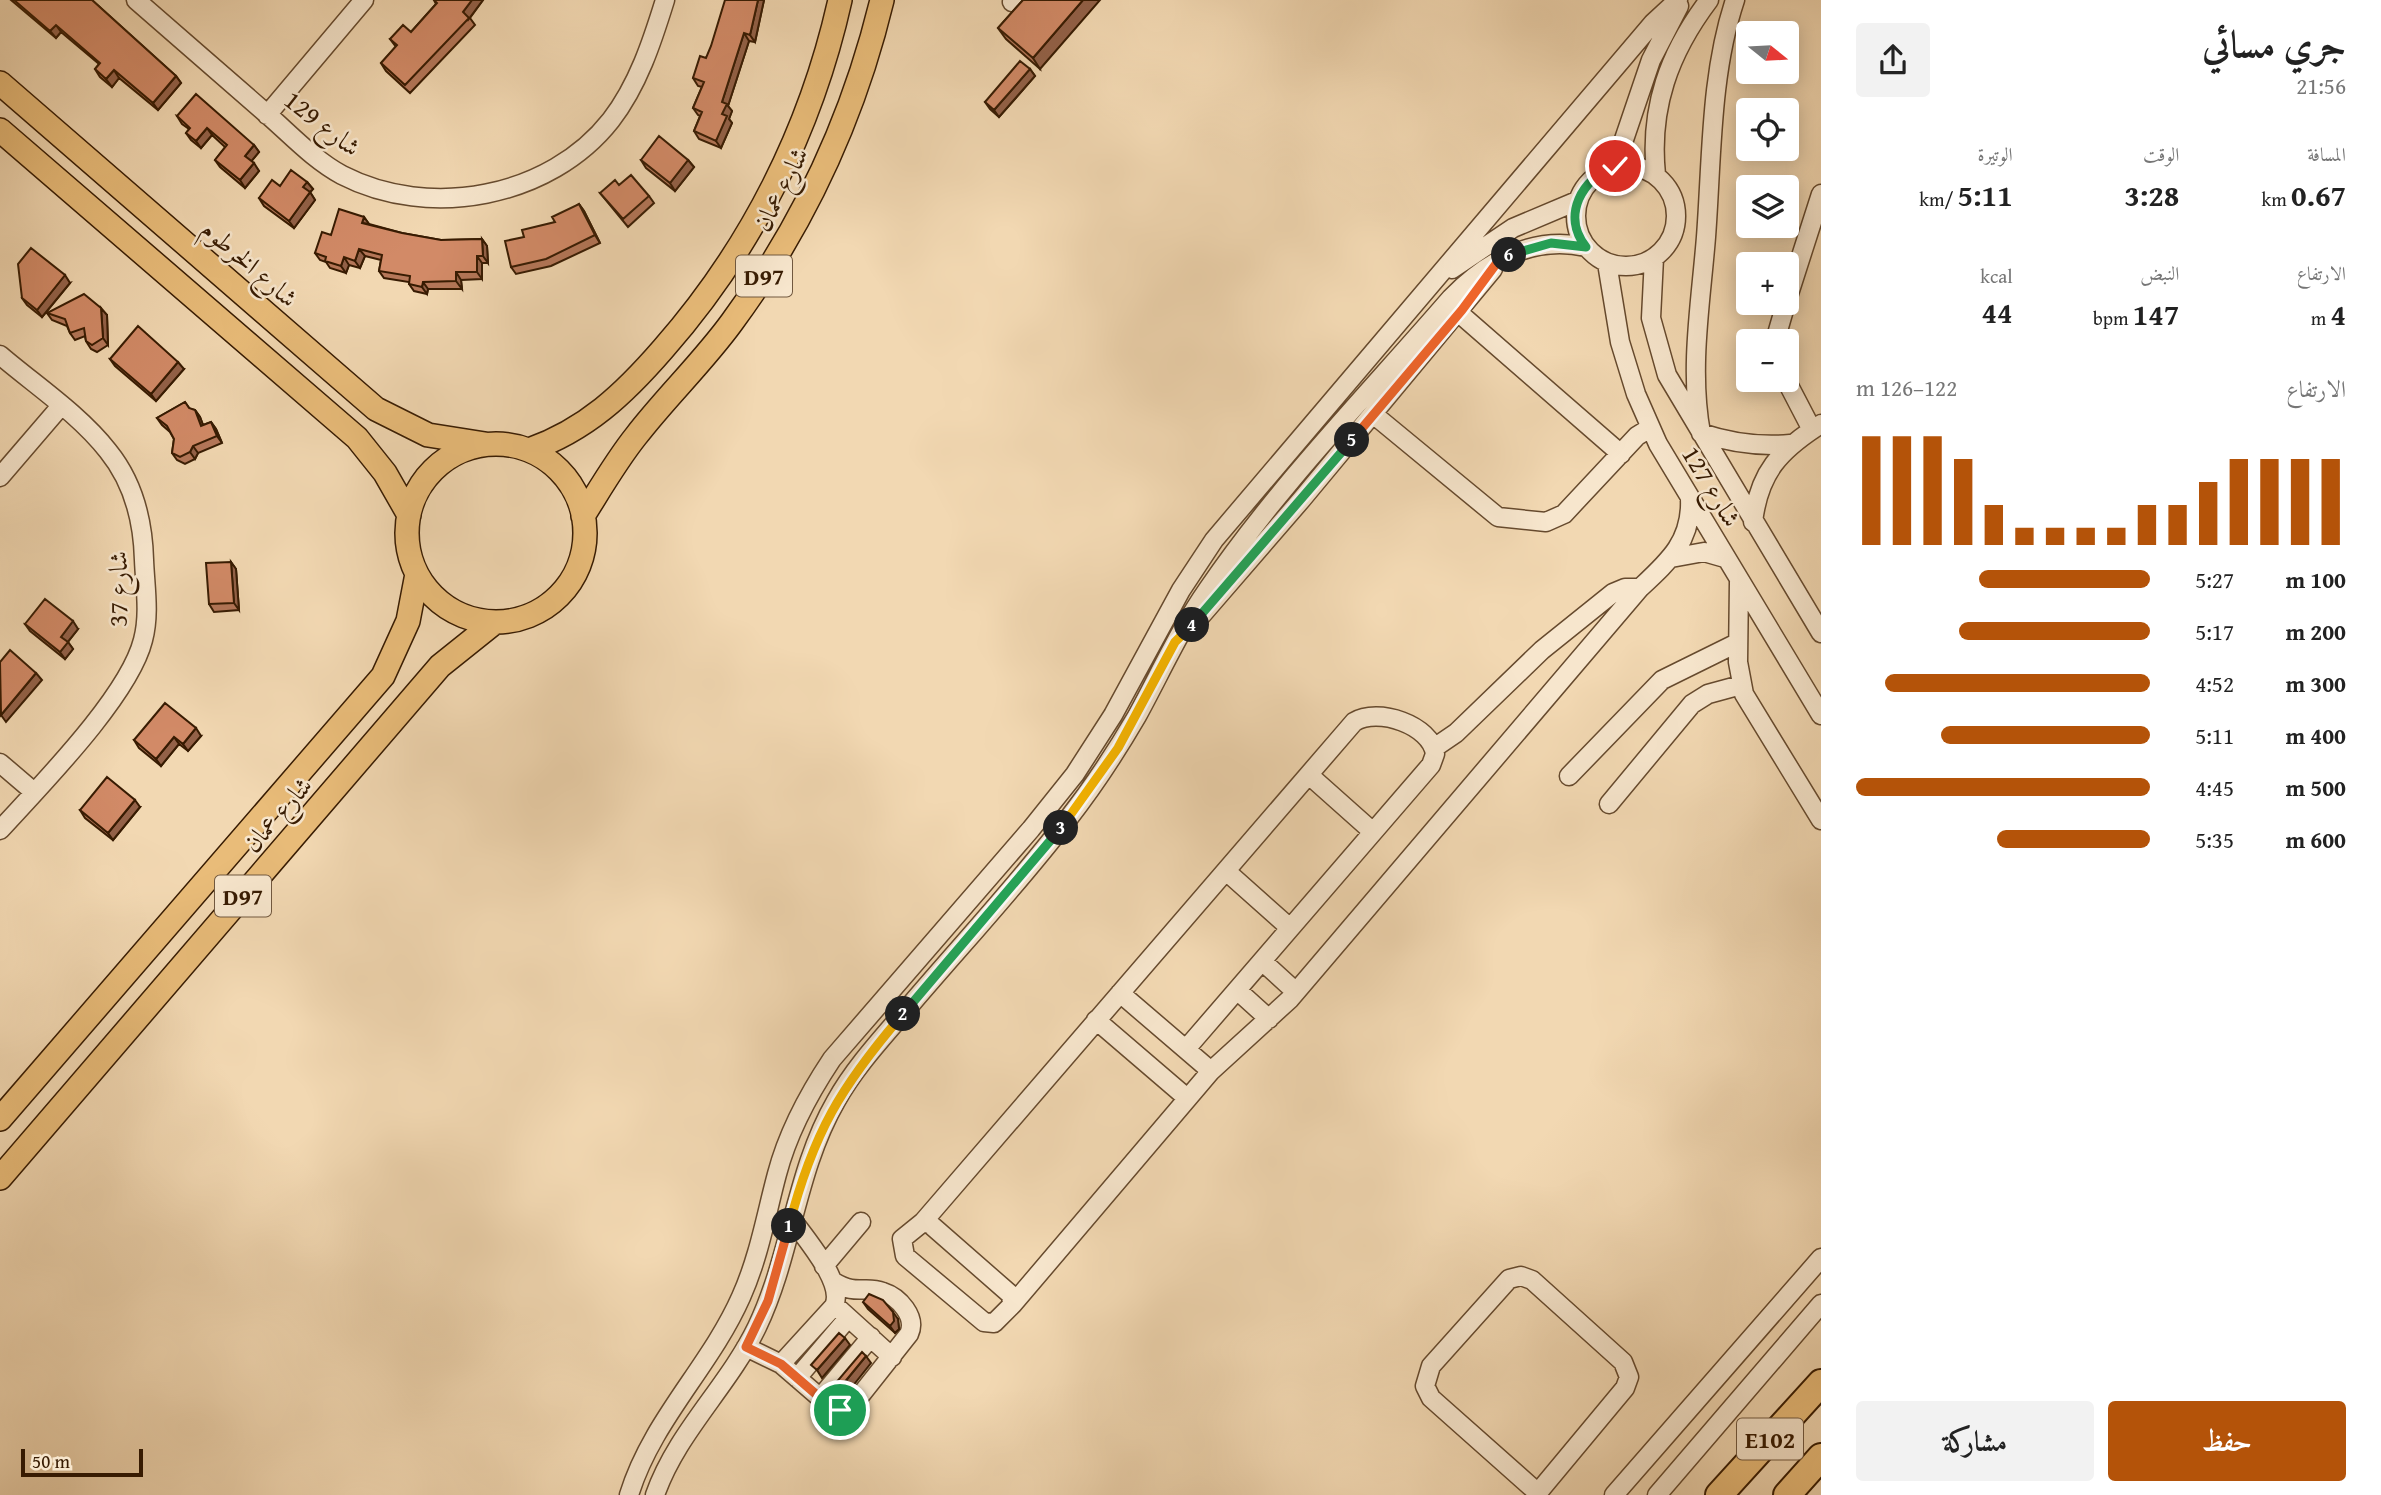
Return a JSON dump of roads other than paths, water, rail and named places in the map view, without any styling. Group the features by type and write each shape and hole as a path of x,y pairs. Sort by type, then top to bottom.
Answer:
{"highway":[{"name":"E102","path":"1719,1495 1821,1383"},
{"name":"E102","path":"1787,1495 1821,1457"}],"main road":[{"name":"شارع عمان","path":"529,450 572,432 610,405 671,341 718,280 761,212 797,138 825,61 840,0"},
{"name":"شارع عمان","path":"583,516 635,437 731,324 778,254 817,180 850,107 882,0"},
{"name":"شارع الخرطوم","path":"0,83 376,409 428,435 485,444"},
{"path":"0,130 357,438 385,473 409,515"},
{"path":"485,444 507,444 529,450 548,461 564,476 576,495 583,516 584,538 580,561 570,581 556,598 538,611 517,619 495,622 476,620 449,608 428,590 417,574 407,536 409,515 416,494 428,476 454,455 485,444"},
{"name":"شارع عمان","path":"0,1119 383,676 408,621 417,574"},
{"name":"شارع عمان","path":"0,1178 440,666 495,622"}],"street":[{"name":"شارع 129","path":"136,0 329,167 379,189 442,198 508,189 562,165 596,137 610,121 633,85 665,0"},
{"path":"267,115 364,0"},
{"path":"1615,166 1651,60 1681,0"},
{"path":"629,1495 657,1430 718,1343 743,1294 759,1248 785,1148 818,1080 832,1059 1054,802 1113,715 1175,600 1214,540 1653,23 1681,0"},
{"path":"1656,175 1653,140 1661,92 1685,35 1709,0"},
{"path":"1735,0 1726,26 1716,99 1697,355 1697,412 1701,433 1754,445 1790,444"},
{"path":"1629,165 1656,175 1671,194 1676,217 1673,233 1665,247 1654,258 1639,265 1623,267 1607,263 1586,247 1577,229 1577,201 1591,178 1615,166 1629,165"},
{"path":"1799,262 1821,194"},
{"path":"1426,290 1493,240 1534,218 1577,201"},
{"path":"659,1492 674,1451 746,1347 768,1301 808,1160 838,1096 870,1052 1068,820 1118,748 1175,642 1215,579 1281,494 1451,298 1473,277 1499,260 1540,245 1563,243 1586,247"},
{"name":"شارع 127","path":"1654,258 1651,318 1667,375 1818,625"},
{"path":"1175,642 1222,593 1459,313 1499,260"},
{"name":"شارع 127","path":"1607,263 1620,342 1650,428 1739,582 1821,715"},
{"path":"1459,313 1621,454"},
{"name":"شارع 37","path":"0,355 107,449 134,497 144,542 146,625 138,657 125,681 0,830"},
{"path":"1754,522 1764,480 1790,444 1816,427 1794,392"},
{"path":"0,477 60,407"},
{"path":"1373,414 1494,513 1510,520 1546,522 1559,518 1637,436 1650,428"},
{"path":"1186,1049 1431,765 1434,748 1428,738 1395,719 1369,715 1354,722 923,1222 915,1225 902,1239 901,1248 905,1255 986,1323 994,1323 1211,1071 1296,992 1640,589 1671,558 1688,527 1690,499"},
{"path":"1671,558 1704,552 1725,558"},
{"path":"1739,582 1737,643 1744,694 1821,820"},
{"path":"1434,748 1456,733 1542,650 1613,593 1625,588 1640,589"},
{"path":"1569,776 1662,680 1680,668 1737,643"},
{"path":"1609,804 1692,704 1702,697 1741,685"},
{"path":"0,763 34,792"},
{"path":"1309,775 1373,832"},
{"path":"1226,871 1290,928"},
{"path":"1262,961 1296,992"},
{"path":"1237,990 1269,1019"},
{"path":"1120,993 1211,1071"},
{"path":"1096,1020 1187,1098"},
{"path":"781,1364 834,1306 838,1296 834,1282 791,1218"},
{"path":"824,1266 861,1222"},
{"path":"923,1222 930,1224 1008,1291 1013,1304"},
{"path":"1614,1495 1821,1258"},
{"path":"1521,1276 1532,1280 1623,1362 1629,1377 1625,1388 1537,1494 1431,1398 1425,1386 1431,1366 1509,1279 1521,1276"},
{"path":"797,1378 892,1357 911,1329 912,1320 907,1311 885,1292 856,1292 834,1282"},
{"path":"1657,1495 1821,1304"},
{"path":"834,1306 892,1357"},
{"path":"746,1347 781,1364 832,1408 844,1410 848,1318"},
{"path":"820,1398 871,1338"}]}
